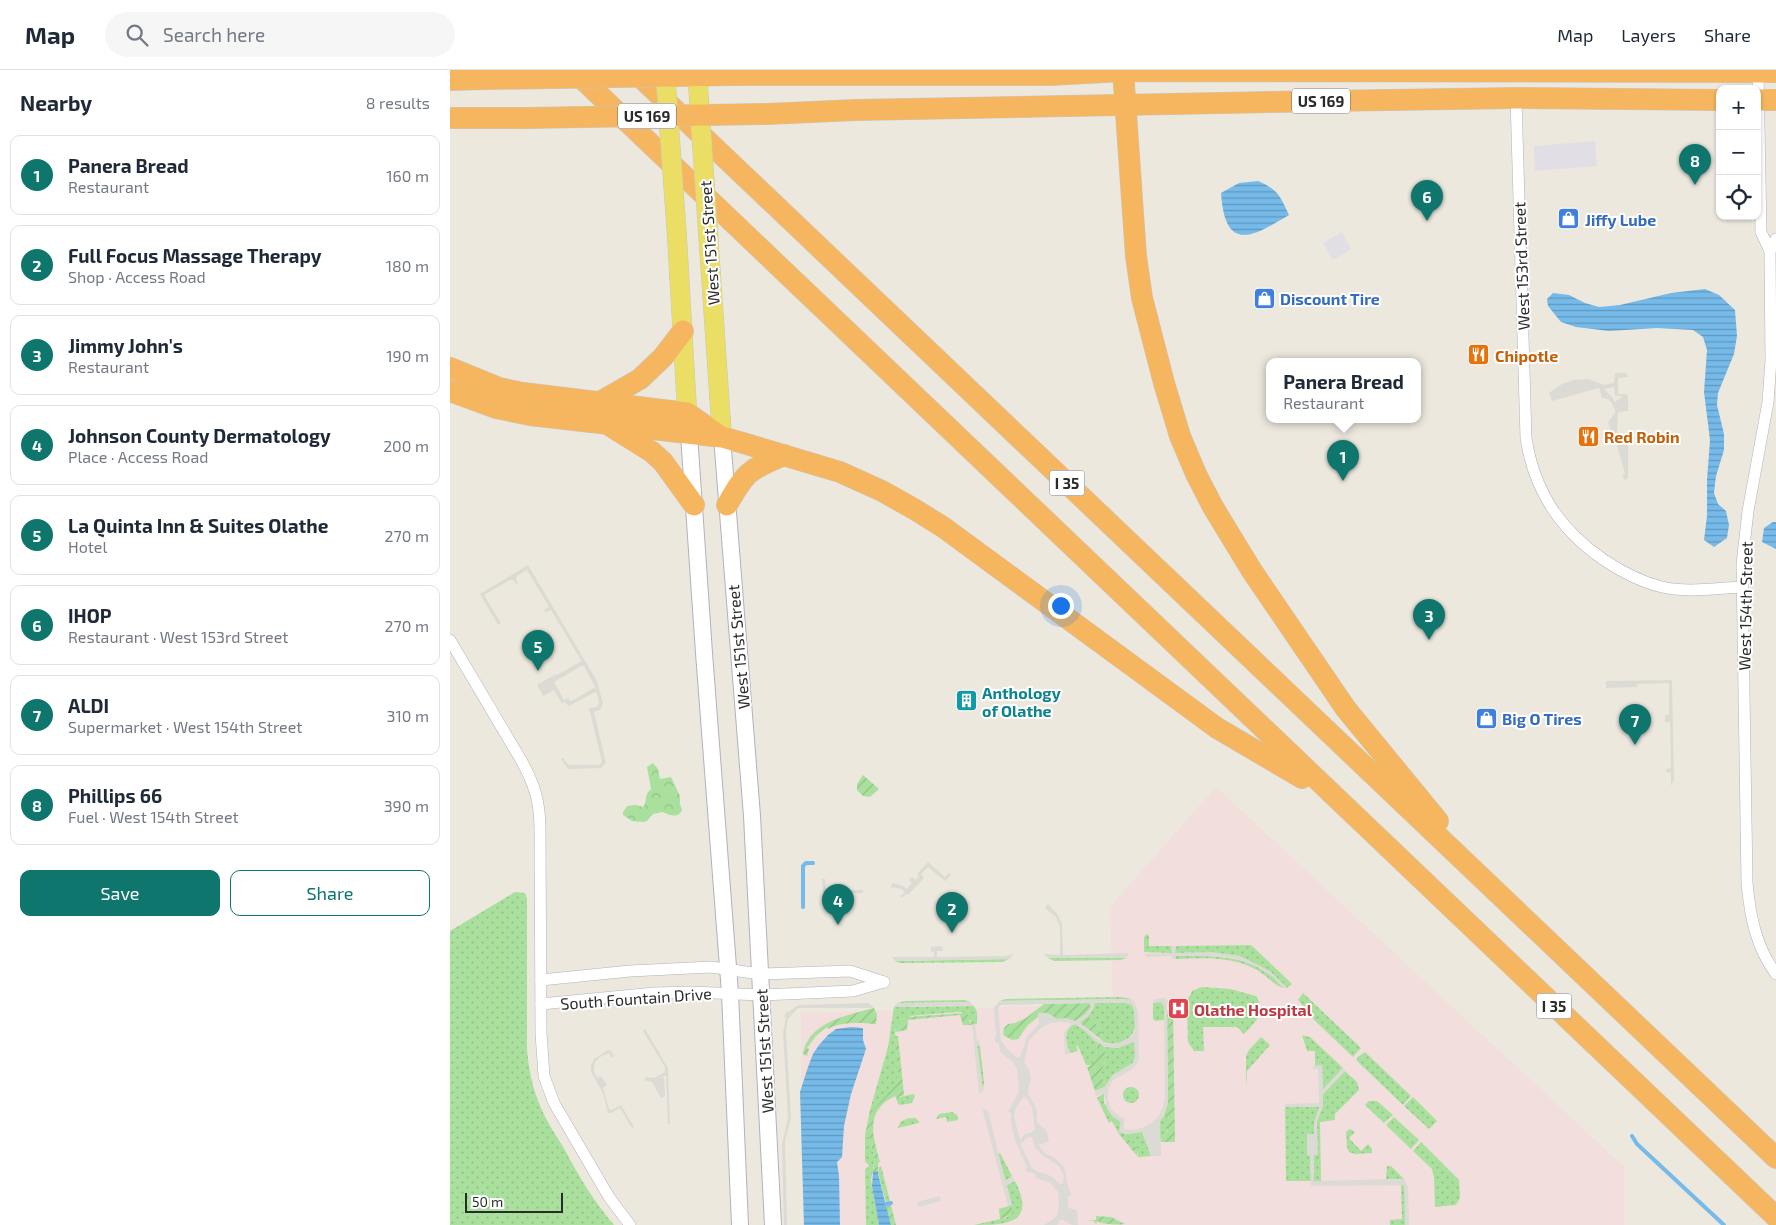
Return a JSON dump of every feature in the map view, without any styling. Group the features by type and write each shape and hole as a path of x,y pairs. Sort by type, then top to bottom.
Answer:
{"highway":[{"name":"I 35","path":"572,70 1776,1217"},
{"name":"I 35","path":"633,70 1776,1158"},
{"name":"US 169","path":"1200,71 1520,70 1767,72"},
{"path":"1115,71 1126,105 1136,256 1142,298 1164,384 1180,436 1196,474 1213,508 1246,563 1346,709 1501,896"},
{"path":"450,80 735,75 1200,71"},
{"name":"US 169","path":"450,118 768,114 856,110 1516,98 1716,100"},
{"path":"598,403 640,379 664,356 683,331"},
{"path":"450,368 507,390 598,403 688,423 722,438 784,454 840,472 882,491 914,509 987,559 1217,728 1333,796"},
{"path":"450,391 496,408 530,415 608,424 688,423"},
{"path":"608,424 652,452 663,462 694,505"},
{"path":"727,505 744,477 752,469 784,454"}],"main road":[{"name":"West 151st Street","path":"665,70 688,423 729,969 740,1225"},
{"name":"West 151st Street","path":"697,70 722,438 752,816 773,1225"}],"street":[{"name":"West 154th Street","path":"1767,72 1764,100 1761,232 1770,251 1771,352 1768,402 1748,511 1742,564 1747,883 1752,923 1758,943 1776,974"},
{"name":"West 153rd Street","path":"1516,98 1526,438 1528,454 1542,490 1552,511 1587,548 1617,569 1640,580 1664,588 1678,589 1743,586"},
{"name":"West 154th Street","path":"1770,251 1776,239"},
{"path":"450,640 521,760 531,778 538,798 540,830 542,1057 547,1088 561,1118 604,1190 630,1225"},
{"name":"South Fountain Drive","path":"541,980 630,971 693,968 729,969 760,974 850,971 884,982 853,991 760,995 693,992 654,993 541,1004"}],"shaded area":[{"path":"1595,141 1597,166 1535,171 1534,146"},
{"path":"1342,232 1351,249 1333,260 1323,243"},
{"path":"1615,373 1625,373 1628,375 1628,377 1618,378 1618,394 1626,394 1628,396 1628,411 1618,412 1617,439 1626,439 1628,442 1628,478 1625,480 1622,475 1625,474 1613,431 1611,431 1608,422 1615,413 1615,409 1608,399 1602,398 1599,388 1552,401 1549,393 1562,384 1574,380 1588,379 1604,385 1614,383","holes":["1614,387 1615,396 1623,396 1615,402 1604,389"]},
{"path":"528,565 597,681 603,704 600,710 594,712 606,763 601,768 568,769 561,759 563,758 568,765 599,765 602,762 589,708 597,707 599,702 595,692 569,706 564,702 562,704 554,690 543,696 537,685 581,660 551,610 545,612 544,610 549,607 527,570 517,576 518,583 516,584 513,580 510,580 484,595 501,623 498,625 480,594","holes":["584,666 595,687 572,701 568,698 564,700 554,682"]},
{"path":"1672,680 1674,780 1671,786 1671,772 1666,772 1666,769 1671,768 1670,722 1665,722 1665,715 1669,715 1669,683 1637,684 1637,687 1606,688 1606,681"},
{"name":"Olathe Hospital","path":"1216,787 1624,1167 1624,1225 803,1225 801,1013 1113,1004 1110,907"},
{"path":"928,862 945,877 949,873 951,875 945,881 928,867 921,874 924,878 908,895 901,898 901,895 905,893 902,889 890,887 893,883 907,889 912,883 909,880 912,877 916,880 919,876 917,874"},
{"path":"822,879 825,879 826,891 863,890 863,893 843,893 843,895 833,896 832,893 823,893"},
{"path":"1048,904 1058,915 1062,924 1063,955 1129,953 1128,956 1126,958 1048,958 1044,954 1060,955 1060,927 1056,917 1045,908"},
{"path":"942,946 943,951 937,951 937,957 1005,956 1014,954 1009,959 895,961 892,957 934,957 931,947"},
{"path":"1171,946 1176,946 1175,953 1212,952 1240,956 1270,971 1287,988 1283,988 1273,977 1257,967 1234,958 1175,956 1176,959 1171,959 1172,956 1147,957 1144,954 1172,953"},
{"path":"1165,998 1169,1002 1167,1005 1168,1103 1160,1122 1161,1156 1151,1156 1142,1132 1130,1134 1119,1132 1121,1122 1113,1117 1107,1109 1104,1093 1096,1096 1095,1091 1105,1087 1113,1075 1133,1063 1135,1056 1134,1042 1118,1048 1104,1046 1075,1024 1067,1032 1066,1042 1070,1053 1065,1055 1064,1033 1071,1023 1061,1022 1051,1023 1042,1027 1029,1040 1024,1062 1029,1070 1031,1081 1028,1093 1037,1110 1037,1123 1046,1130 1049,1141 1038,1145 1045,1153 1055,1158 1064,1167 1069,1190 1072,1194 1068,1197 1068,1208 1077,1210 1078,1225 1072,1225 1061,1219 1057,1225 1044,1225 1057,1216 1059,1206 1058,1192 1051,1183 1035,1178 1036,1175 1031,1172 1028,1173 1025,1169 1027,1167 1015,1140 1011,1113 1008,1112 1019,1091 1017,1069 1013,1062 1000,1052 999,1043 996,1043 994,1038 996,1037 994,1007 1000,1001 1131,999 1134,1001 1138,1012 1139,1059 1131,1070 1113,1080 1108,1094 1111,1109 1125,1119 1123,1129 1132,1130 1142,1128 1158,1117 1165,1098 1164,1006 1162,1002 1153,1003 1154,999","holes":["1089,1003 1091,1007 1088,1012 1076,1021 1066,1018 1056,1019 1046,1013 1038,1013 1039,1024 1027,1037 1020,1057 1017,1057 1001,1041 998,1008 1001,1005","1095,1003 1126,1003 1132,1005 1135,1031 1132,1036 1119,1043 1108,1044 1098,1039 1080,1023 1090,1014","1024,1096 1032,1108 1035,1129 1031,1133 1026,1133 1020,1140 1014,1116 1016,1108","1028,1137 1032,1137 1035,1147 1041,1154 1059,1166 1064,1176 1063,1184 1060,1184 1051,1176 1032,1168 1020,1144"]},
{"path":"970,1002 974,1006 894,1007 897,1003"},
{"path":"869,1003 874,1008 798,1008 788,1019 786,1031 791,1118 785,1141 787,1225 784,1225 782,1144 788,1119 783,1033 786,1017 784,1016 788,1011 799,1005"},
{"path":"975,1024 977,1041 979,1040 980,1046 977,1045 983,1091 979,1094 972,1025"},
{"path":"645,1029 668,1068 670,1124 668,1124 666,1075 658,1079 664,1077 665,1096 661,1098 652,1082 644,1080 646,1077 655,1078 665,1072 665,1067 643,1031"},
{"path":"608,1050 614,1056 612,1058 609,1053 600,1057 595,1062 594,1072 597,1078 601,1076 607,1085 603,1088 609,1109 611,1110 621,1105 634,1127 632,1128 620,1108 608,1113 603,1093 591,1072 591,1065 594,1059"},
{"path":"1322,1065 1323,1089 1343,1068 1345,1071 1323,1094 1323,1106 1317,1121 1318,1155 1314,1155 1314,1181 1404,1179 1408,1187 1409,1225 1405,1225 1404,1185 1311,1186 1310,1156 1307,1155 1307,1134 1314,1134 1314,1123 1319,1107 1285,1107 1285,1104 1319,1103 1318,1069 1313,1069 1313,1066"},
{"path":"982,1108 988,1111 1005,1181 1012,1176 1015,1181 1007,1185 1012,1205 1008,1206"},
{"path":"940,1196 941,1201 918,1207 917,1202"}],"green space":[{"path":"653,763 658,769 660,779 671,777 680,796 682,810 675,816 662,812 653,814 647,821 632,821 623,815 623,812 627,806 636,805 643,807 647,794 651,789 647,767"},
{"path":"863,775 879,789 870,797 863,796 857,790 857,784"},
{"path":"515,892 525,893 527,899 527,1049 533,1087 543,1113 576,1171 600,1208 614,1225 450,1225 450,931"},
{"path":"1147,934 1149,936 1149,946 1171,946 1172,953 1144,952 1144,937"},
{"path":"1251,945 1292,984 1287,988 1261,967 1236,956 1208,953 1175,953 1176,946"},
{"path":"1175,956 1219,957 1248,962 1261,968 1283,988 1276,985 1257,970 1238,962 1218,959 1176,959"},
{"path":"1048,958 1126,958 1121,960 1054,961"},
{"path":"1009,959 1002,962 900,963 895,961"},
{"path":"1202,987 1230,989 1256,996 1260,1012 1256,1021 1244,1034 1237,1027 1203,1027 1204,1051 1194,1051 1188,1042 1187,1001 1192,991"},
{"path":"1303,993 1361,1048 1353,1057 1309,1015 1310,1013 1298,1000"},
{"path":"1122,997 1131,999 1000,1001 1005,999"},
{"path":"965,1000 970,1002 897,1003 906,1001"},
{"path":"1161,1002 1164,1006 1164,1020 1155,1021 1153,1019 1153,1003"},
{"path":"1090,1003 1091,1007 1084,1016 1075,1021 1056,1019 1048,1014 1039,1013 1038,1017 1028,1025 1018,1039 1012,1040 1003,1035 1004,1028 1008,1024 1026,1018 1044,1004"},
{"path":"1095,1003 1126,1003 1132,1005 1136,1021 1132,1034 1121,1043 1104,1042 1099,1027 1088,1016"},
{"path":"974,1006 977,1012 977,1024 971,1025 971,1021 962,1012 956,1012 910,1016 895,1030 897,1085 873,1110 870,1110 888,1047 894,1007"},
{"path":"874,1008 877,1014 876,1024 851,1023 833,1026 828,1029 827,1027 816,1036 807,1048 809,1049 807,1056 803,1054 806,1043 821,1027 841,1017"},
{"path":"1173,1009 1175,1142 1160,1142 1168,1130 1168,1118 1164,1115 1168,1103 1167,1010"},
{"path":"964,1013 968,1015 971,1025 963,1025 960,1015 908,1020 907,1030 895,1032 898,1023 906,1017"},
{"path":"1088,1016 1099,1027 1104,1042 1079,1022"},
{"path":"1075,1024 1096,1041 1097,1056 1093,1065 1086,1065 1078,1046 1076,1046 1078,1051 1070,1053 1066,1037 1068,1030"},
{"path":"1302,1035 1310,1037 1343,1068 1323,1090 1322,1065 1315,1066 1315,1051 1307,1051"},
{"path":"895,1036 898,1036 904,1095 896,1098 895,1096 885,1102 875,1117 873,1134 880,1162 878,1163 878,1171 873,1172 875,1160 869,1138 865,1135 870,1110 873,1110 896,1085 898,1075"},
{"path":"1261,1037 1270,1045 1247,1071 1246,1088 1246,1056"},
{"path":"1096,1041 1105,1047 1106,1057 1101,1075 1106,1085 1095,1091 1087,1067 1094,1063 1097,1053"},
{"path":"1131,1042 1135,1045 1133,1063 1113,1075 1106,1085 1101,1075 1106,1057 1105,1047 1118,1048"},
{"path":"977,1045 980,1046 984,1082 983,1091"},
{"path":"1365,1052 1411,1096 1403,1105 1356,1060"},
{"path":"1345,1071 1357,1082 1359,1090 1335,1114 1335,1120 1320,1122 1321,1181 1314,1181 1314,1155 1317,1155 1317,1121 1323,1106 1323,1094"},
{"path":"1131,1087 1139,1095 1131,1103 1123,1095"},
{"path":"1104,1093 1104,1103 1121,1122 1119,1134 1112,1121 1109,1123 1097,1098"},
{"path":"913,1094 915,1096 912,1103 898,1104 896,1098"},
{"path":"1413,1097 1437,1121 1429,1129 1404,1106"},
{"path":"1369,1101 1377,1101 1393,1115 1384,1123 1365,1105"},
{"path":"1285,1107 1320,1107 1314,1123 1314,1134 1307,1135 1311,1181 1286,1181"},
{"path":"952,1112 957,1115 958,1120 947,1122 946,1117 936,1119 939,1114"},
{"path":"1165,1114 1169,1125 1167,1132 1160,1141 1160,1121"},
{"path":"1394,1117 1419,1140 1411,1149 1386,1125"},
{"path":"915,1118 919,1123 898,1128 902,1121"},
{"path":"1350,1129 1355,1132 1349,1138 1361,1151 1368,1144 1372,1149 1372,1153 1355,1154 1349,1152 1346,1132"},
{"path":"1120,1132 1125,1134 1138,1150 1137,1156 1119,1134"},
{"path":"1142,1132 1151,1156 1138,1157 1138,1150 1125,1134"},
{"path":"865,1135 869,1138 875,1160 871,1180 879,1225 866,1225 865,1170 869,1167 865,1161"},
{"path":"1421,1142 1459,1180 1460,1198 1456,1205 1435,1207 1432,1169 1413,1151"},
{"path":"1000,1153 1012,1176 1006,1182 998,1154"},
{"path":"881,1166 890,1201 886,1202 878,1173"},
{"path":"1387,1166 1391,1166 1404,1179 1386,1179"},
{"path":"1015,1181 1021,1195 1022,1206 1020,1214 1015,1219 1007,1222 974,1225 1011,1215 1013,1208 1006,1185"},
{"path":"1401,1184 1405,1188 1405,1225 1390,1225 1390,1220 1402,1219"},
{"path":"891,1205 896,1225 891,1225 886,1206"},
{"path":"1012,1205 1013,1211 1011,1215 1000,1219 999,1209"},
{"path":"1096,1216 1111,1217 1125,1224 1115,1225 1097,1221 1096,1224 1094,1221 1088,1220 1096,1220"}],"water":[{"path":"1258,181 1270,187 1278,194 1289,215 1252,234 1242,235 1234,232 1228,225 1221,193 1239,183"},
{"path":"1705,289 1719,295 1735,310 1737,336 1734,354 1718,393 1717,405 1724,434 1724,450 1716,476 1714,493 1718,504 1726,511 1729,525 1727,538 1714,547 1704,540 1707,516 1710,440 1704,392 1707,350 1703,337 1693,330 1657,328 1609,331 1576,327 1561,322 1548,306 1547,299 1553,293 1569,295 1599,307 1620,305 1671,293"},
{"path":"1776,522 1776,549 1762,542 1764,528"},
{"path":"863,1028 863,1040 866,1049 851,1094 844,1126 842,1157 837,1162 840,1225 804,1225 800,1092 813,1054 819,1045 836,1029"},
{"path":"878,1171 891,1225 879,1225 872,1186 873,1172"}],"waterway":[{"path":"803,907 803,866 806,863 813,863"},
{"path":"1632,1136 1637,1144 1724,1225"},
{"path":"886,1204 891,1203"}],"place":[{"name":"Phillips 66","path":"1695,185"},
{"name":"Jiffy Lube","path":"1569,219"},
{"name":"IHOP","path":"1427,221"},
{"name":"Discount Tire","path":"1264,298"},
{"name":"Chipotle","path":"1479,355"},
{"name":"Red Robin","path":"1588,436"},
{"name":"Panera Bread","path":"1343,481"},
{"name":"Jimmy John's","path":"1429,640"},
{"name":"La Quinta Inn & Suites Olathe","path":"538,671"},
{"name":"Anthology of Olathe","path":"966,701"},
{"name":"Big O Tires","path":"1486,718"},
{"name":"ALDI","path":"1635,745"},
{"name":"Johnson County Dermatology","path":"838,925"},
{"name":"Full Focus Massage Therapy","path":"952,933"},
{"name":"Olathe Hospital","path":"1178,1009"}]}
